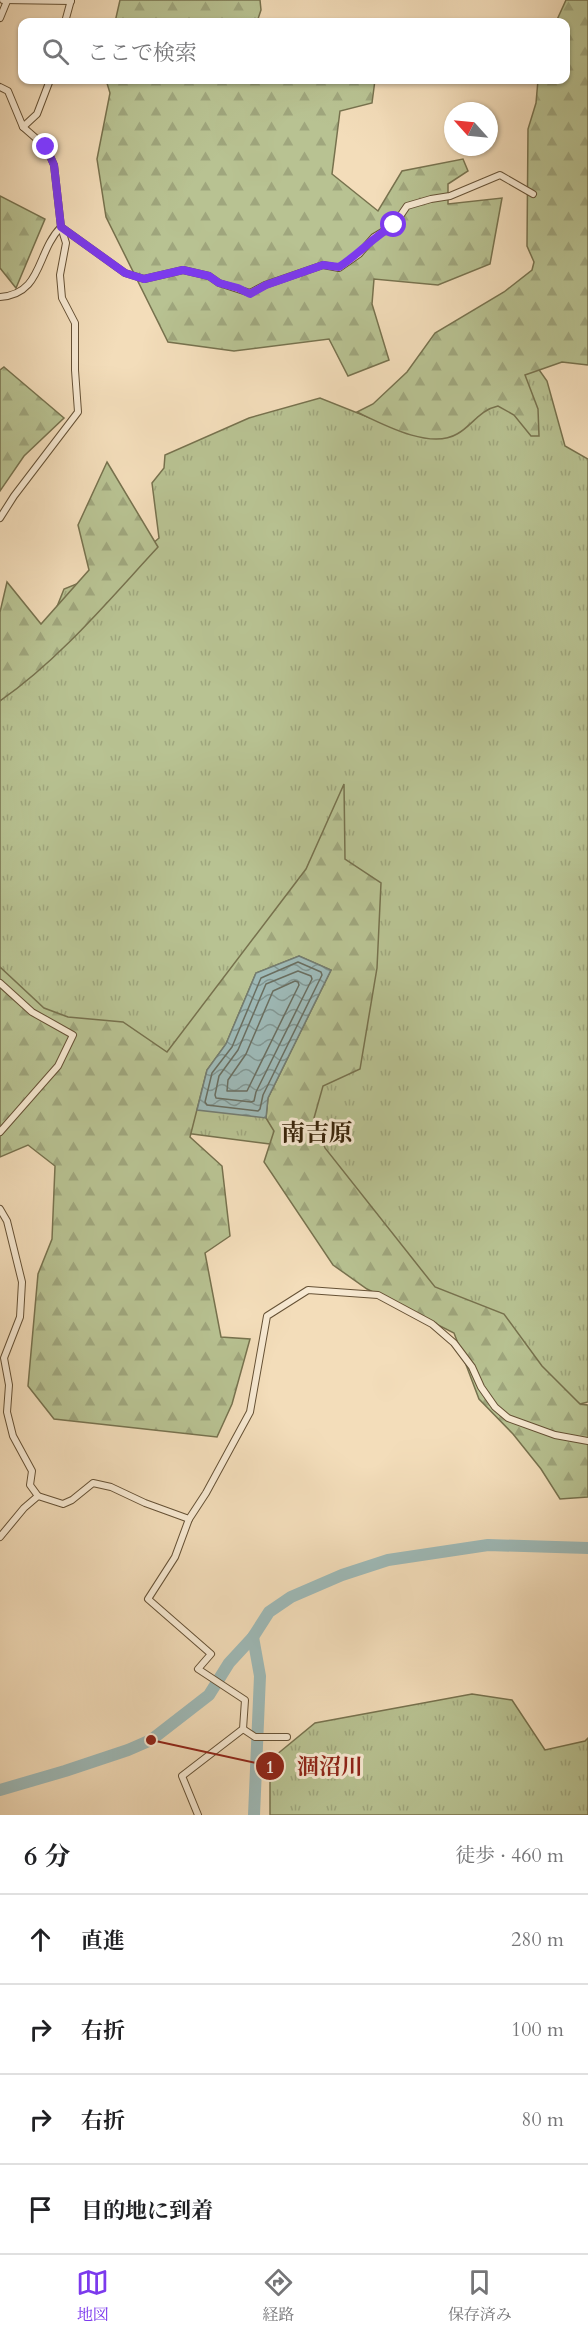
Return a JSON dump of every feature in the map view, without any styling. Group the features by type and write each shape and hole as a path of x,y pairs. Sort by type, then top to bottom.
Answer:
{"street":[{"path":"0,18 5,1 71,1 66,18"},
{"path":"23,127 37,114 48,84"},
{"path":"0,87 8,91 23,127 46,147 54,165 61,227 66,243 62,261 62,298 75,323 78,412 0,518"},
{"path":"61,227 125,273 144,279 183,270 209,276 219,283 250,294 266,285 323,265 339,267 359,254 374,237 394,225 407,206 450,196 500,175 533,194"},
{"path":"0,297 20,294 34,278 52,236 61,227"},
{"path":"0,983 32,1012 73,1035 52,1074 0,1132"},
{"path":"0,1209 7,1221 22,1282 20,1317 2,1356 9,1385 7,1412 13,1436 32,1471 30,1485 38,1496 63,1504 72,1500 93,1483 111,1487 145,1503 189,1519"},
{"path":"198,1815 182,1776 243,1729 245,1700 198,1668 211,1654 148,1599 175,1557 189,1519 206,1493 250,1412 267,1316 308,1290 378,1295 432,1324 453,1343 472,1367 481,1387 495,1407 508,1418 555,1434 588,1441"},
{"path":"0,1537 24,1508 38,1496"},
{"path":"243,1729 255,1737 285,1738"}],"green space":[{"path":"120,0 260,0 261,10 258,18 116,18"},
{"path":"566,0 588,0 588,365 562,362 525,375 538,409 539,436 531,436 514,415 498,406 486,411 462,431 446,438 434,439 406,434 357,412 373,404 407,372 435,333 504,292 532,270 534,262 527,246 528,129 536,103 538,84 570,84 570,18 558,18"},
{"path":"107,84 374,84 372,103 340,111 332,174 378,211 402,171 463,159 468,171 448,184 448,204 502,198 490,264 438,285 374,279 372,304 389,360 348,376 329,339 234,351 168,342 106,217 97,159 110,93"},
{"path":"0,196 45,219 16,288 0,268"},
{"path":"535,364 547,381 565,446 588,459 588,1402 580,1404 442,1298 278,1145 177,1132 75,1028 19,996 0,977 0,684 44,639 64,589 131,562 159,538 152,483 164,468 165,455 249,418 320,398 370,418"},
{"path":"4,367 64,418 24,456 0,491 0,370"},
{"path":"107,462 158,547 63,648 22,685 0,701 0,612 7,582 41,624 89,570 78,525"},
{"path":"344,784 345,859 381,883 377,968 360,1069 323,1086 314,1118 325,1148 435,1287 504,1314 542,1366 580,1404 588,1405 588,1497 560,1499 541,1469 513,1434 479,1399 454,1333 367,1289 333,1265 264,1162 274,1131 266,1118 268,1098 331,970 299,956 256,973 226,1044 207,1070 190,1137 222,1166 230,1236 205,1253 221,1337 250,1339 232,1404 217,1437 54,1419 28,1386 38,1274 52,1239 55,1166 28,1145 0,1157 0,967 44,1008 68,1017 123,1022 167,1052 306,869"},
{"path":"472,1694 512,1700 545,1750 585,1741 588,1738 588,1815 270,1815 270,1760 315,1723"}],"water":[{"path":"299,956 331,970 268,1098 266,1118 197,1110 207,1070 226,1044 256,973"}],"waterway":[{"path":"0,1790 65,1771 151,1740 209,1695 229,1663 253,1637 269,1612 291,1597 342,1575 388,1560 488,1545 588,1548"},
{"path":"253,1637 260,1676 254,1815"}],"place":[{"name":"涸沼川","path":"151,1740"}],"district":[{"name":"南吉原","path":"317,1133"}],"route":[{"path":"46,147 54,165 61,227 125,273 144,279 183,270 209,276 219,283 250,294 266,285 323,265 339,267 359,254 374,237 394,225"}]}
